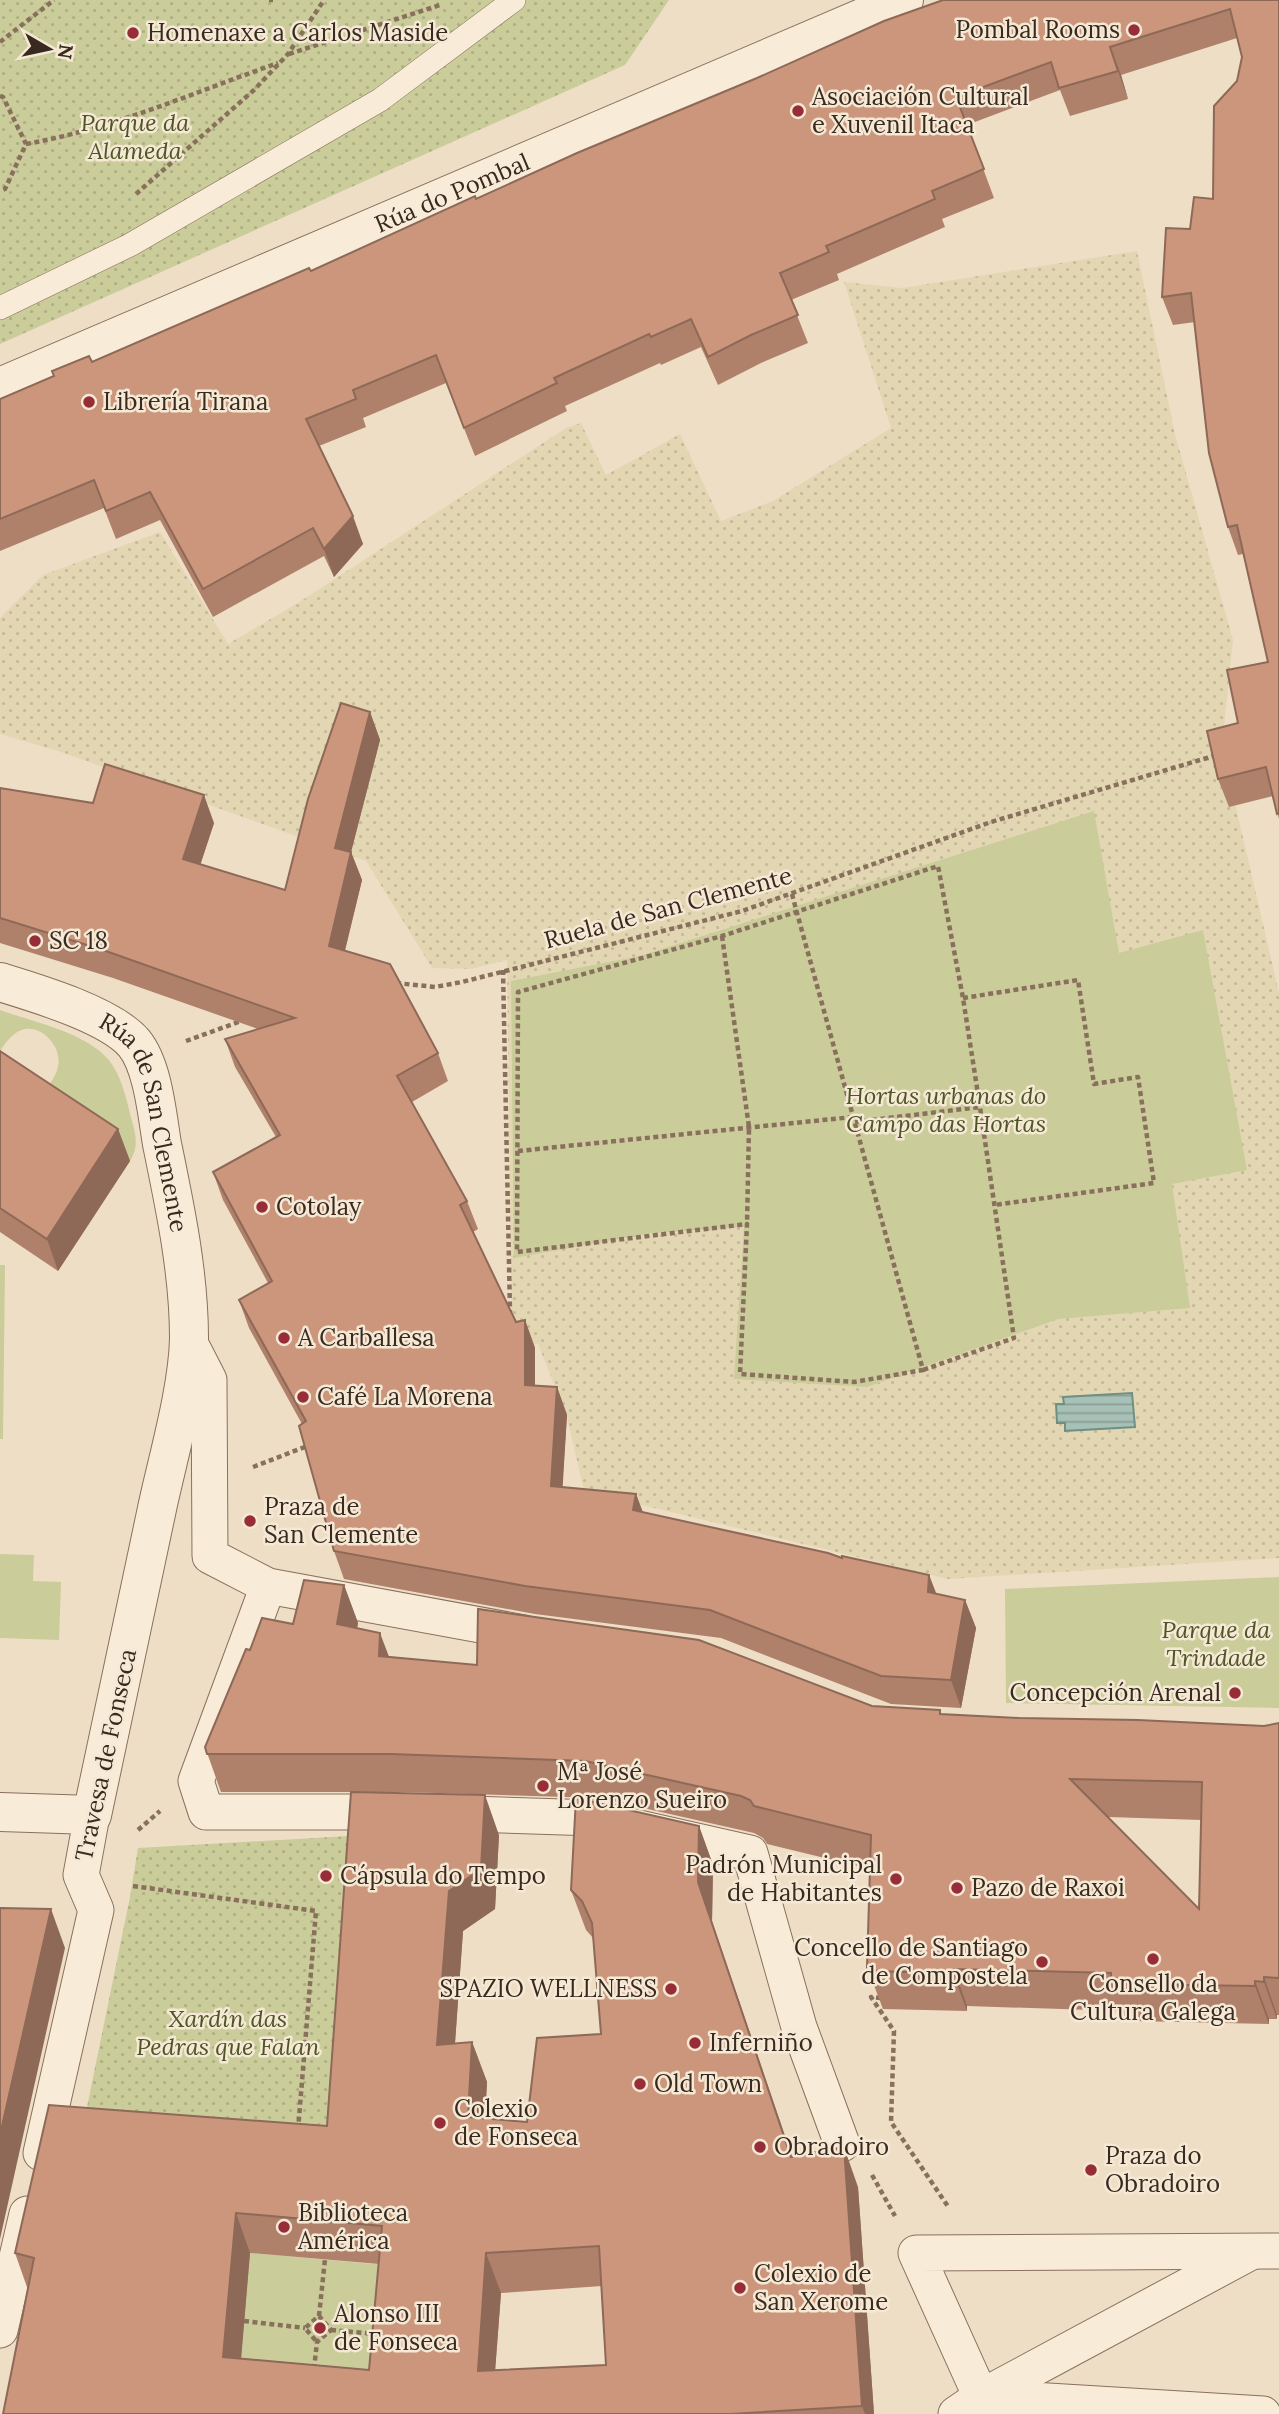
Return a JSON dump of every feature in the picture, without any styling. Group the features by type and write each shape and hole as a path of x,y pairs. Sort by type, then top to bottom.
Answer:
{"street":[{"name":"Rúa do Pombal","path":"0,387 904,0"},
{"name":"Rúa de San Clemente","path":"0,982 98,1017 119,1029 143,1056 152,1090 180,1242 188,1304 189,1340"},
{"path":"189,1340 209,1380 211,1556 268,1586 559,1638"},
{"name":"Travesa de Fonseca","path":"0,2330 96,1910 81,1875 173,1432 189,1340"},
{"path":"268,1586 201,1797 404,1812 596,1818 750,1853 799,2027 842,2144"},
{"path":"0,1812 92,1815"},
{"path":"968,2406 916,2253 1271,2257"},
{"path":"968,2406 1271,2257"},
{"path":"968,2406 1263,2414"}],"lane":[{"path":"0,308 130,244 380,100 514,0"}],"path":[{"path":"0,42 54,0"},
{"path":"127,202 254,90 288,54 324,0"},
{"path":"288,54 451,2"},
{"path":"26,144 58,138 179,100 280,62"},
{"path":"0,96 3,97 26,144"},
{"path":"0,191 5,189 26,144"},
{"name":"Ruela de San Clemente","path":"387,982 435,987 743,911 991,822 1223,753"},
{"path":"722,936 749,1127 747,1224 740,1374 854,1382 923,1370 1014,1338 964,998 938,866 722,936 518,992 517,1252 747,1224"},
{"path":"792,894 923,1370"},
{"path":"502,970 510,1321"},
{"path":"964,998 1078,980 1094,1084 1138,1077 1152,1170 1154,1184 994,1205"},
{"path":"143,1056 253,1017"},
{"path":"518,1151 980,1107"},
{"path":"210,1484 310,1445"},
{"path":"132,1840 139,1828 201,1797"},
{"path":"132,1886 316,1911 298,2133"},
{"path":"826,1892 859,1887"},
{"path":"894,1998 871,1997 894,2031 891,2122 978,2252"},
{"path":"842,2144 865,2162 916,2253"},
{"path":"305,2328 319,2316 326,2259"},
{"path":"319,2316 331,2330 379,2334"},
{"path":"244,2321 305,2328 317,2342"},
{"path":"313,2378 317,2342 331,2330"}],"green space":[{"name":"Parque da Alameda","path":"0,0 669,0 625,65 0,344"},
{"path":"1137,251 1175,434 1233,640 1222,747 1279,993 1279,1558 948,1579 584,1491 567,1417 538,1344 512,1346 507,960 471,969 432,968 366,861 64,753 0,734 0,618 43,575 160,532 228,644 301,601 566,428 581,423 606,475 680,434 721,521 773,501 891,428 844,282 902,288"},
{"name":"Hortas urbanas do Campo das Hortas","path":"1094,811 1119,953 1203,930 1247,1170 1172,1184 1190,1308 1058,1319 867,1387 734,1379 744,1227 652,1233 514,1258 511,981 640,956"},
{"path":"0,1010 72,1035 108,1059 122,1085 135,1132 136,1144 130,1161 38,1100 57,1071 57,1052 45,1035 32,1029 17,1032 0,1051"},
{"path":"0,1265 5,1265 3,1439 0,1439"},
{"path":"0,1554 34,1555 33,1581 61,1582 59,1640 0,1638"},
{"name":"Parque da Trindade","path":"1279,1577 1279,1708 1006,1703 1005,1589"},
{"name":"Xardín das Pedras que Falan","path":"366,1835 376,2169 79,2146 138,1848"},
{"path":"250,2253 396,2266 384,2410 238,2396"}],"shaded area":[{"path":"1132,1393 1135,1427 1065,1431 1065,1423 1057,1423 1056,1404 1064,1404 1063,1397"}],"building":[{"path":"943,0 1279,0 1279,813 1277,814 1266,767 1218,779 1207,731 1238,723 1227,670 1268,662 1237,525 1228,527 1209,453 1191,293 1162,297 1166,228 1190,229 1194,197 1213,199 1214,106 1237,81 1242,57 1230,9 1110,47 1118,71 1059,88 1051,62 956,97 984,169 932,191 935,199 826,246 829,252 780,273 798,315 708,357 691,319 651,337 649,334 554,378 557,383 464,428 436,355 353,390 356,399 306,419 353,516 324,549 313,528 203,589 150,492 106,511 94,480 0,519 0,399 54,376 52,371 89,356 92,362 309,268 311,271 475,196 476,199 884,21"},
{"path":"341,703 370,712 335,848 351,852 329,946 390,964 438,1053 397,1076 467,1201 460,1205 516,1322 525,1320 525,1385 557,1387 551,1486 636,1494 633,1510 929,1575 928,1592 965,1600 951,1680 881,1676 710,1610 525,1586 334,1551 299,1426 306,1421 239,1300 272,1281 213,1172 280,1135 225,1039 295,1018 103,950 0,918 0,788 93,803 105,764 204,795 183,859 285,890 308,799"},
{"path":"0,1051 118,1129 47,1239 0,1208"},
{"path":"304,1580 344,1585 337,1624 380,1633 379,1656 477,1665 478,1609 699,1640 872,1706 940,1710 940,1714 1019,1718 1264,1726 1279,1723 1279,1978 1264,1977 1264,1982 1255,1981 1255,1986 1119,1984 1119,1978 1111,1978 1111,1973 954,1969 953,1973 869,1971 871,1835 754,1806 750,1800 741,1796 585,1761 391,1754 207,1754 205,1747 246,1649 250,1650 262,1618 293,1624","holes":["1070,1779 1202,1782 1199,1909"]},
{"path":"351,1792 485,1795 481,1869 449,1891 437,2045 472,2042 468,2117 527,2122 537,2038 601,2034 592,1923 582,1901 571,1890 576,1798 699,1826 698,1882 791,2157 844,2147 862,2406 731,2414 3,2414 34,2258 15,2253 49,2105 327,2126","holes":["236,2213 382,2226 369,2370 223,2357","599,2246 606,2365 478,2371 486,2253"]},
{"path":"0,1908 51,1909 0,2135"}],"place":[{"name":"Pombal Rooms","path":"1134,30"},
{"name":"Homenaxe a Carlos Maside","path":"133,33"},
{"name":"Asociación Cultural e Xuvenil Itaca","path":"798,111"},
{"name":"Librería Tirana","path":"89,402"},
{"name":"SC 18","path":"35,941"},
{"name":"Cotolay","path":"262,1207"},
{"name":"A Carballesa","path":"284,1338"},
{"name":"Café La Morena","path":"303,1397"},
{"name":"Praza de San Clemente","path":"250,1521"},
{"name":"Concepción Arenal","path":"1235,1693"},
{"name":"Mª José Lorenzo Sueiro","path":"543,1786"},
{"name":"Cápsula do Tempo","path":"326,1876"},
{"name":"Padrón Municipal de Habitantes","path":"896,1879"},
{"name":"Pazo de Raxoi","path":"957,1888"},
{"name":"Consello da Cultura Galega","path":"1153,1959"},
{"name":"Concello de Santiago de Compostela","path":"1042,1962"},
{"name":"SPAZIO WELLNESS","path":"671,1989"},
{"name":"Inferniño","path":"695,2043"},
{"name":"Old Town","path":"640,2084"},
{"name":"Colexio de Fonseca","path":"440,2123"},
{"name":"Obradoiro","path":"760,2147"},
{"name":"Praza do Obradoiro","path":"1091,2170"},
{"name":"Biblioteca América","path":"284,2227"},
{"name":"Colexio de San Xerome","path":"740,2288"},
{"name":"Alonso III de Fonseca","path":"320,2328"}]}
